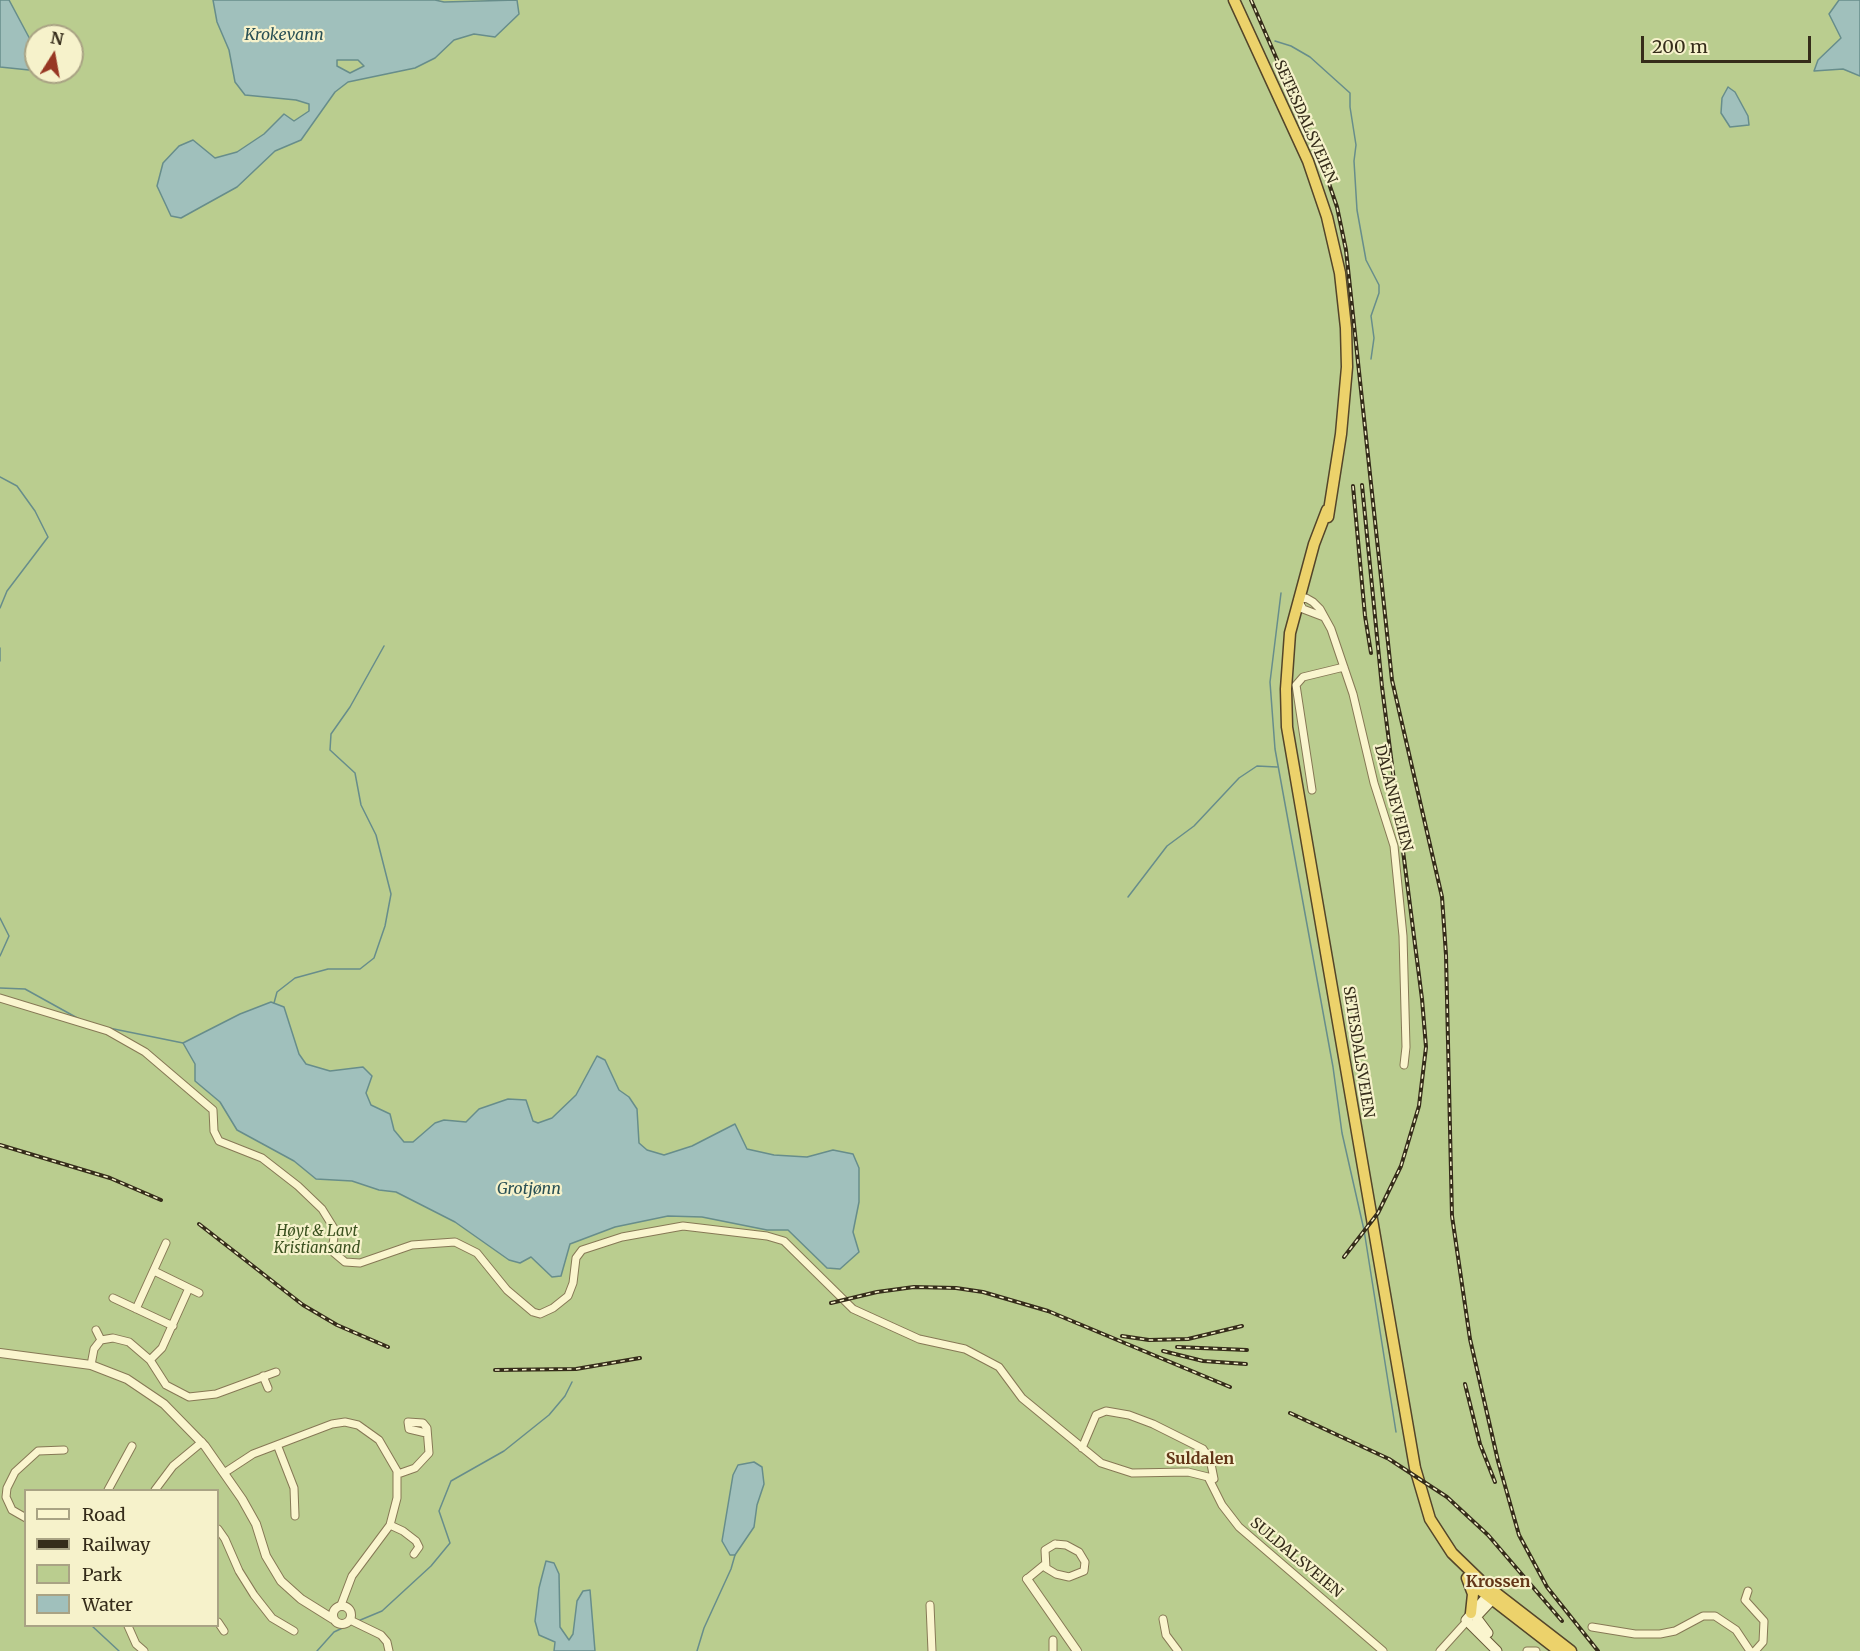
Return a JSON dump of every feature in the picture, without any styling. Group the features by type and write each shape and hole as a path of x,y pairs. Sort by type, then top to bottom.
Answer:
{"highway":[{"name":"SETESDALSVEIEN","path":"1234,0 1308,161 1327,217 1340,273 1347,337 1345,389 1338,453 1327,510 1302,602 1290,633 1292,639 1286,689 1288,740 1418,1496 1426,1520 1449,1557 1467,1578 1571,1651"},
{"name":"SETESDALSVEIEN","path":"1415,1468 1424,1504 1436,1531 1458,1560 1490,1595 1559,1651"},
{"path":"1467,1578 1473,1593 1469,1619"}],"main road":[{"path":"1469,1619 1490,1595"},
{"path":"1469,1619 1497,1651"},
{"path":"1469,1619 1501,1651"}],"street":[{"name":"DALANEVEIEN","path":"1302,602 1324,617 1331,629 1396,856 1404,978 1406,1047 1404,1065"},
{"path":"1312,790 1296,685 1303,677 1344,668"},
{"path":"0,998 108,1031 141,1049 213,1110 216,1117 214,1131 219,1141 262,1158 298,1185 322,1209 334,1230 332,1251 345,1262 360,1263 412,1245 455,1242 477,1253 507,1290 533,1312 540,1314 553,1308 568,1296 573,1283 576,1258 587,1247 628,1235 675,1226 707,1227 772,1237 784,1241 796,1250 811,1270 853,1309 919,1339 952,1345 993,1363 1002,1370 1022,1398 1101,1463 1116,1470 1132,1473 1212,1473"},
{"path":"136,1309 166,1243"},
{"path":"154,1270 199,1293"},
{"path":"150,1360 162,1348 189,1288"},
{"path":"113,1298 173,1326"},
{"path":"96,1330 101,1340"},
{"path":"91,1365 94,1349 101,1340 113,1338 129,1342 150,1360 166,1385 189,1397 211,1395 276,1372"},
{"path":"0,1353 53,1358 91,1365 128,1379 152,1394 180,1418 224,1473 252,1515 266,1556 276,1574 293,1593 340,1624 350,1620 381,1635 387,1642 389,1651"},
{"path":"263,1376 268,1388"},
{"name":"SULDALSVEIEN","path":"1082,1448 1096,1415 1113,1412 1153,1424 1203,1449 1222,1505 1239,1527 1383,1651"},
{"path":"224,1473 249,1456 326,1425 350,1423 364,1428 379,1440 398,1474 399,1492 390,1525 352,1576 333,1619"},
{"path":"398,1474 411,1470 429,1455 426,1433"},
{"path":"156,1489 173,1466 202,1443"},
{"path":"109,1489 132,1446"},
{"path":"278,1446 294,1488 295,1516"},
{"path":"24,1517 15,1513 7,1502 7,1488 15,1472 38,1451 64,1450"},
{"path":"390,1525 416,1541 418,1547 414,1554"},
{"path":"219,1530 254,1595 272,1618 294,1631"},
{"path":"1044,1565 1056,1574 1069,1577 1080,1574 1085,1567 1083,1557 1066,1545 1055,1544 1047,1547 1044,1565 1027,1580 1077,1651"},
{"path":"1592,1627 1635,1634 1660,1635 1675,1631 1703,1616 1715,1616 1736,1630 1752,1651 1763,1642 1764,1621 1745,1599 1748,1591"},
{"path":"930,1605 932,1651"},
{"path":"312,1606 338,1607 351,1611 350,1620"},
{"path":"1163,1619 1165,1632 1177,1651"},
{"path":"1452,1651 1444,1647 1469,1619"},
{"path":"219,1624 224,1631"},
{"path":"128,1627 136,1644 144,1651"},
{"path":"1053,1640 1053,1651"},
{"path":"1527,1651 1536,1651"}],"green space":[{"name":"Høyt & Lavt Kristiansand","path":"0,0 1860,0 1860,1651 0,1651"}],"water":[{"path":"0,0 9,0 24,28 24,69 0,67"},
{"name":"Krokevann","path":"213,0 435,0 444,2 517,0 519,14 495,37 474,34 454,40 435,58 415,68 348,82 335,92 301,140 275,151 237,187 181,218 171,216 157,186 163,163 179,146 193,140 215,158 237,152 264,134 284,114 294,121 309,111 309,104 296,100 245,95 235,82 229,50 217,22","holes":["337,60 358,60 364,66 350,73 337,66"]},
{"path":"1839,0 1860,0 1860,76 1843,69 1814,71 1818,60 1841,38 1829,14"},
{"path":"1728,87 1735,92 1748,116 1749,125 1730,127 1721,113 1722,98"},
{"name":"Grotjønn","path":"271,1002 284,1007 299,1054 306,1064 330,1071 363,1067 372,1076 366,1093 371,1105 390,1114 394,1130 404,1142 413,1142 435,1123 444,1120 466,1122 479,1109 508,1099 526,1100 533,1121 538,1123 552,1118 576,1095 597,1056 605,1060 619,1090 629,1097 637,1109 639,1143 647,1150 664,1155 692,1146 735,1124 747,1149 774,1155 807,1157 833,1150 853,1154 859,1168 859,1202 853,1232 859,1252 840,1269 827,1268 788,1230 767,1230 702,1217 668,1216 615,1227 570,1244 561,1276 552,1277 531,1257 520,1263 509,1260 455,1222 396,1192 379,1190 352,1181 316,1179 294,1161 237,1130 220,1102 195,1081 195,1064 183,1043 240,1014"},
{"path":"754,1462 762,1467 764,1484 757,1505 754,1527 735,1555 730,1555 722,1541 733,1475 738,1465"},
{"path":"546,1561 554,1563 559,1574 560,1627 569,1640 573,1634 577,1601 583,1591 590,1590 595,1651 554,1651 555,1642 539,1635 535,1621 539,1588"}],"waterway":[{"path":"1275,41 1291,46 1310,57 1350,93 1356,145 1354,161 1357,210 1366,260 1379,285 1379,293 1371,316 1374,338 1371,359"},
{"path":"0,477 17,486 35,511 48,537 7,591 0,608"},
{"path":"1281,593 1270,682 1275,749 1333,1067 1342,1133 1364,1230 1396,1432"},
{"path":"274,1003 277,992 295,978 328,969 360,969 374,958 385,926 391,894 376,835 361,805 355,773 330,750 331,734 350,707 384,646"},
{"path":"0,648 0,661"},
{"path":"1128,897 1167,846 1194,826 1239,778 1257,766 1277,767"},
{"path":"0,918 9,936 0,956"},
{"path":"0,988 25,989 81,1020"},
{"path":"109,1028 183,1043"},
{"path":"358,1621 382,1611 431,1566 450,1543 439,1511 451,1481 504,1451 549,1415 565,1396 572,1382"},
{"path":"697,1651 704,1628 735,1555"},
{"path":"317,1651 334,1632 351,1624"},
{"path":"93,1627 119,1651"}],"railway":[{"path":"1251,0 1322,163 1337,207 1346,250 1392,680 1442,897 1446,955 1452,1216 1470,1339 1498,1461 1519,1535 1547,1587 1598,1651"},
{"path":"1344,1257 1378,1213 1401,1166 1419,1106 1426,1047 1422,999 1382,687 1362,485"},
{"path":"1353,486 1365,616 1371,653"},
{"path":"0,1145 110,1178 161,1200"},
{"path":"199,1224 303,1305 337,1325 388,1347"},
{"path":"831,1303 877,1292 914,1287 956,1288 983,1292 1048,1311 1230,1387"},
{"path":"1122,1336 1149,1340 1188,1339 1242,1326"},
{"path":"1177,1347 1247,1350"},
{"path":"1163,1351 1203,1361 1246,1364"},
{"path":"495,1370 576,1369 640,1358"},
{"path":"1465,1384 1480,1444 1495,1482"},
{"path":"1290,1413 1389,1459 1447,1497 1488,1535 1562,1621"}],"district":[{"name":"Suldalen","path":"1200,1459"},
{"name":"Krossen","path":"1498,1582"}]}
